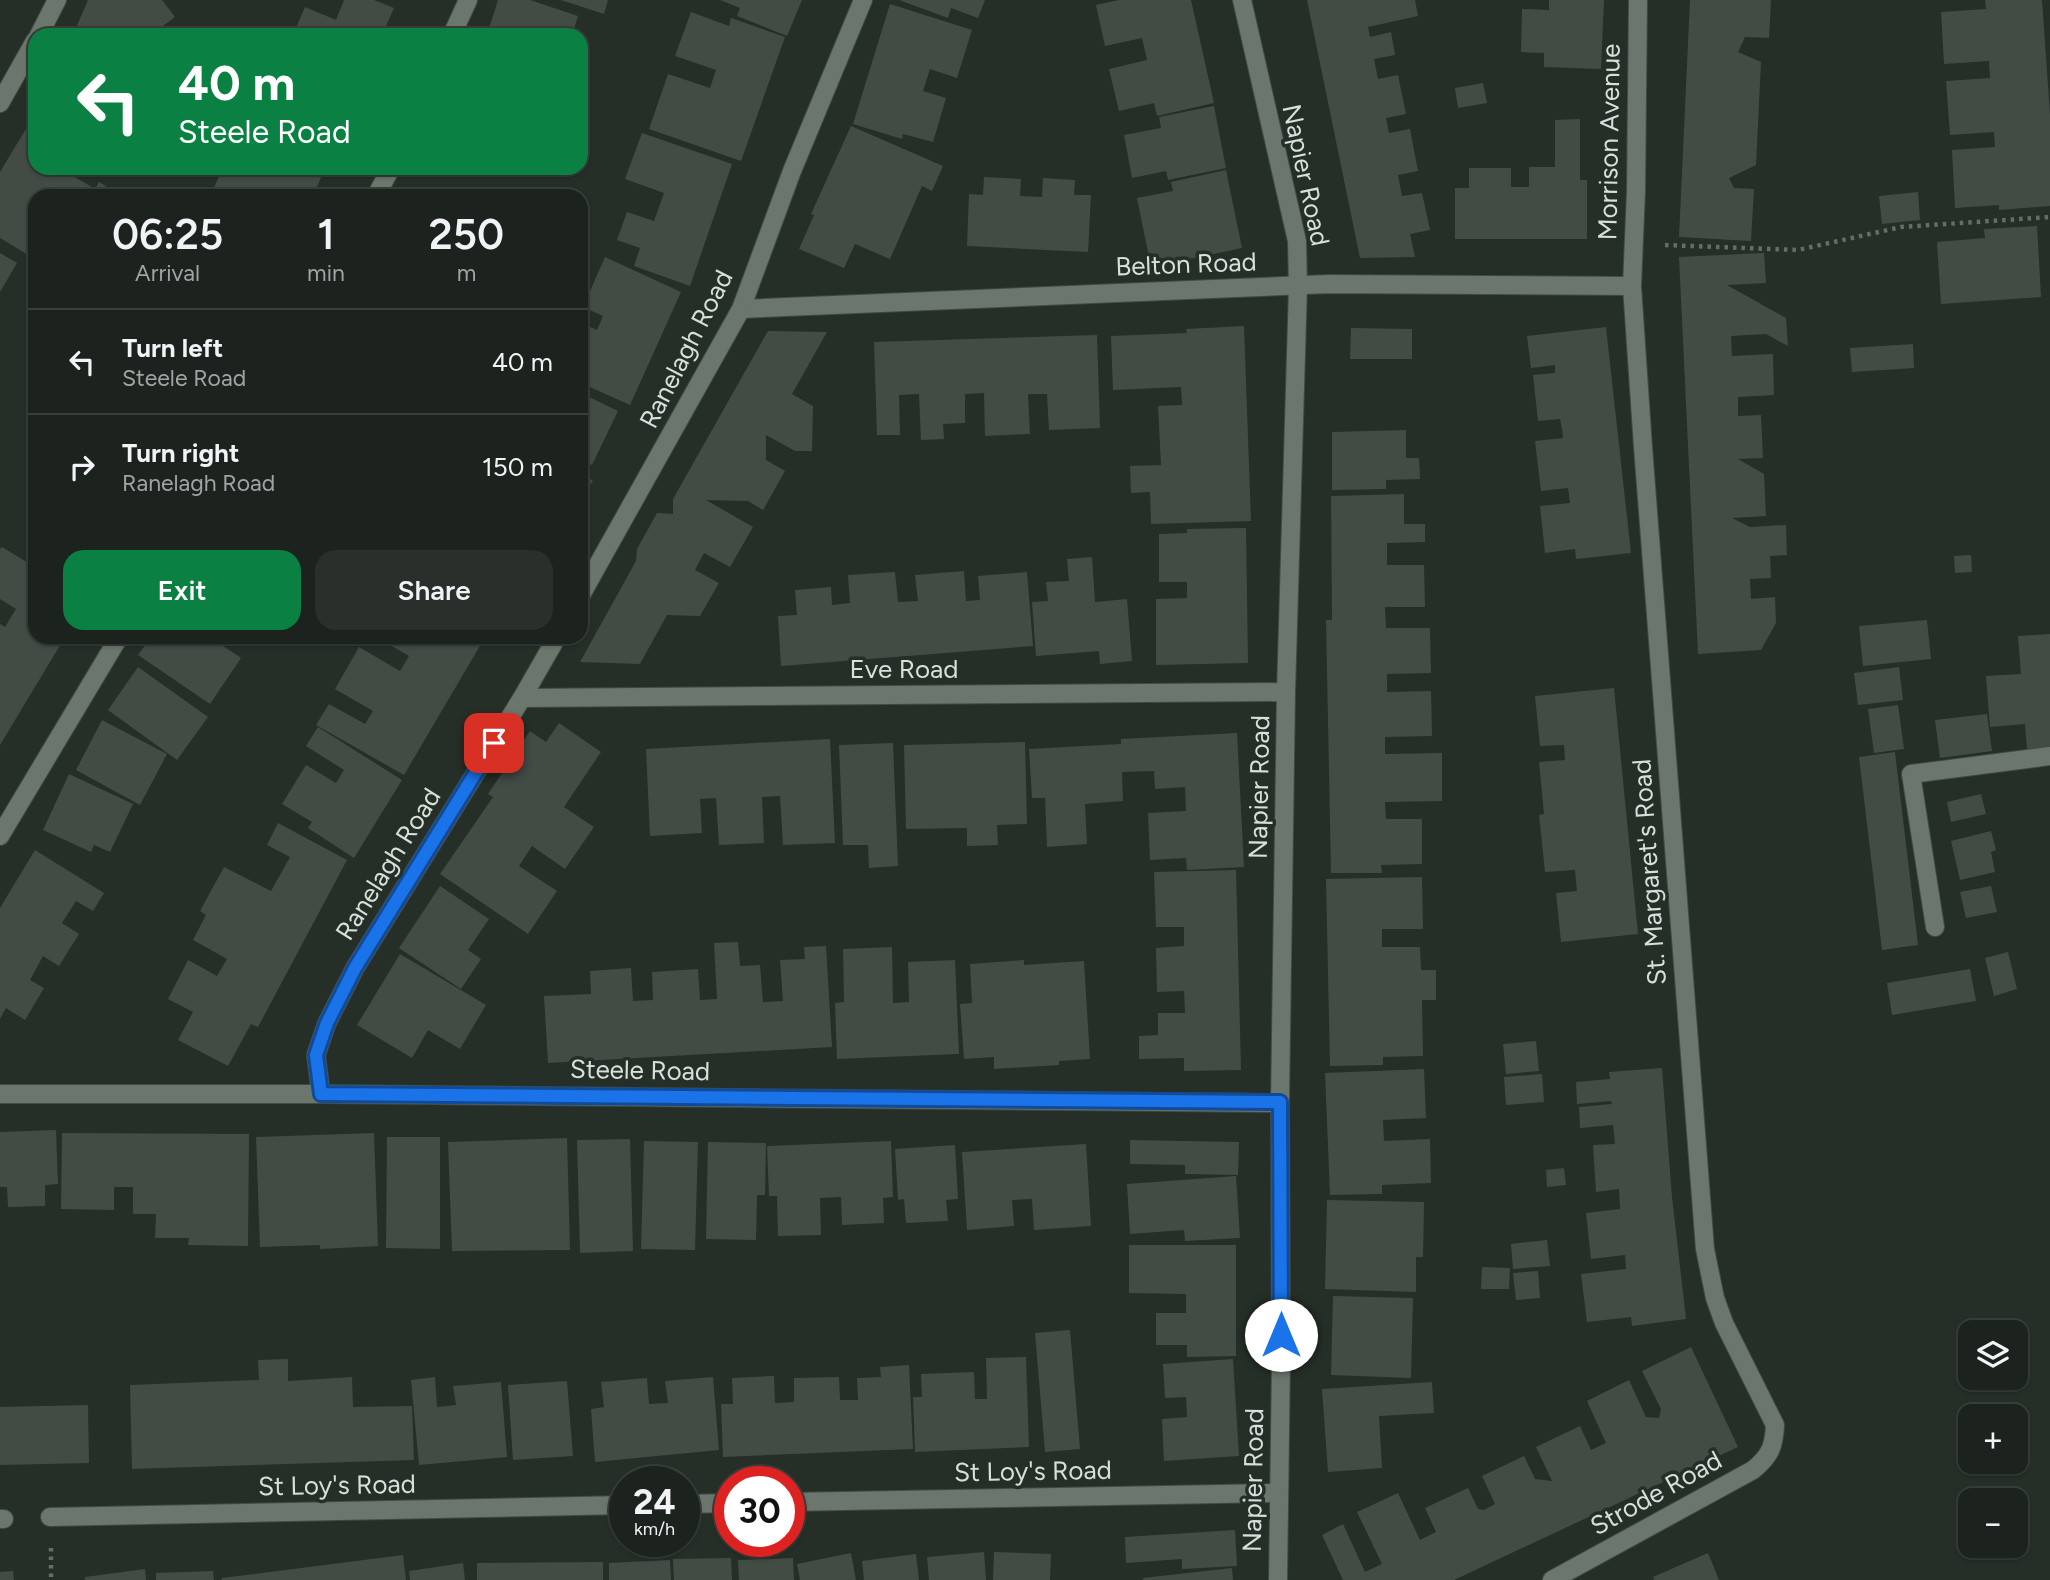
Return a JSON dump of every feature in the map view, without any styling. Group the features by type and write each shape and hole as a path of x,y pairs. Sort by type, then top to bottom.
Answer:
{"street":[{"path":"43,28 57,0"},
{"path":"455,28 468,0"},
{"name":"Ranelagh Road","path":"588,582 741,309 792,172 863,0"},
{"name":"Napier Road","path":"1242,0 1297,241 1280,1102 1278,1580"},
{"name":"Morrison Avenue","path":"1632,286 1638,0"},
{"path":"0,103 28,53"},
{"name":"Belton Road","path":"741,309 1298,286 1632,286"},
{"name":"St. Margaret's Road","path":"1632,286 1705,1249 1720,1310 1775,1425 1774,1441"},
{"path":"0,836 115,644"},
{"name":"Ranelagh Road","path":"321,1094 316,1055 327,1023 355,968 553,644"},
{"name":"Eve Road","path":"522,698 1286,692"},
{"path":"1935,928 1911,774 2050,756"},
{"name":"Steele Road","path":"0,1094 1280,1102"},
{"name":"Strode Road","path":"1552,1580 1753,1470 1767,1458 1774,1441"},
{"name":"St Loy's Road","path":"805,1502 1278,1493"},
{"name":"St Loy's Road","path":"50,1517 609,1505"}],"path":[{"path":"1634,244 1798,250 1901,227 2050,217"}],"building":[{"path":"88,0 162,0 175,17 160,28 76,28"},
{"path":"344,0 374,0 394,8 385,28 296,28 305,7 336,20"},
{"path":"498,0 530,0 578,16 574,28 489,28"},
{"path":"561,0 608,0 604,14"},
{"path":"720,0 802,0 787,36 737,16 740,8"},
{"path":"899,0 985,0 978,18 951,8 948,18"},
{"path":"1119,0 1191,0 1214,103 1157,116 1154,103 1119,111 1109,69 1147,60 1142,38 1105,46 1096,5"},
{"path":"1307,0 1415,0 1418,16 1368,27 1370,37 1391,32 1395,55 1374,59 1378,79 1398,75 1406,114 1386,118 1389,133 1410,129 1418,171 1398,175 1402,196 1422,193 1430,230 1410,234 1415,257 1360,258"},
{"path":"1549,0 1604,0 1601,69 1544,67 1544,53 1521,52 1522,9 1549,10"},
{"path":"1690,0 1771,0 1769,38 1745,37 1738,52 1761,62 1756,165 1729,178 1734,188 1754,189 1751,241 1679,237"},
{"path":"1985,0 2042,0 2050,114 2050,206 1999,210 1999,205 1955,208 1952,150 1995,147 1994,132 1950,135 1946,81 1990,78 1989,61 1944,64 1941,12 1986,9"},
{"path":"890,4 972,30 957,78 930,69 923,91 946,98 933,142 903,134 902,139 853,124"},
{"path":"691,12 729,26 731,18 785,37 741,161 649,129 668,74 710,88 716,70 675,56"},
{"path":"1483,83 1487,103 1458,108 1455,88"},
{"path":"1214,106 1226,168 1168,180 1166,171 1132,178 1124,135 1161,128 1159,117"},
{"path":"1580,119 1580,180 1587,180 1587,239 1455,239 1455,188 1469,188 1469,168 1511,168 1511,187 1529,187 1529,167 1555,167 1555,120"},
{"path":"28,126 28,175 71,175 95,189 28,189 28,255 0,238 0,172"},
{"path":"851,126 943,166 932,191 922,186 890,259 855,244 844,268 799,249 814,215 811,214"},
{"path":"642,133 732,164 690,286 634,266 640,248 617,240 627,212 654,221 664,193 625,179"},
{"path":"1226,170 1242,248 1151,267 1137,198 1173,191 1171,182"},
{"path":"220,175 322,175 316,189 213,189"},
{"path":"984,177 1021,179 1020,196 1042,197 1043,178 1075,180 1074,195 1091,195 1088,252 967,246 969,194 983,195"},
{"path":"99,182 110,189 95,189"},
{"path":"1918,192 1920,220 1882,224 1879,196"},
{"path":"2037,226 2041,297 1941,304 1937,242 1985,238 1984,229"},
{"path":"0,253 17,263 0,292"},
{"path":"1764,253 1766,283 1727,285 1786,318 1788,346 1766,334 1731,336 1732,356 1773,354 1774,395 1738,397 1738,416 1761,415 1763,458 1738,459 1764,474 1766,516 1732,518 1750,527 1786,525 1787,555 1770,556 1771,578 1750,579 1751,599 1775,597 1776,623 1761,650 1698,654 1679,257"},
{"path":"605,257 681,292 630,405 588,386 588,326 597,330 603,316 588,309 588,296"},
{"path":"1244,326 1251,521 1151,524 1150,492 1131,493 1130,466 1161,465 1158,406 1182,405 1181,387 1113,390 1111,336 1187,333 1186,329"},
{"path":"1606,327 1631,553 1576,559 1575,549 1545,553 1540,506 1570,503 1568,488 1541,491 1535,441 1563,438 1560,419 1538,421 1533,375 1555,373 1555,365 1531,368 1527,336"},
{"path":"1351,328 1412,329 1412,359 1350,359"},
{"path":"768,331 827,332 792,394 813,406 812,451 795,451 766,435 766,460 785,471 763,510 748,501 706,500 753,527 730,567 704,553 695,570 719,583 700,616 667,615 640,664 580,662 636,561 637,549 657,513 673,514 673,499"},
{"path":"1097,335 1100,428 1049,430 1047,394 1028,394 1030,434 985,436 984,393 965,394 965,423 943,424 944,439 921,440 919,394 899,395 900,435 877,435 874,342"},
{"path":"1913,344 1914,368 1852,372 1850,348"},
{"path":"588,396 618,411 592,465 588,463"},
{"path":"1406,430 1406,458 1419,458 1420,479 1386,480 1386,489 1332,490 1332,432"},
{"path":"1404,494 1404,524 1425,524 1425,542 1387,543 1387,565 1424,565 1425,607 1385,607 1386,628 1430,628 1431,673 1387,674 1387,692 1431,691 1432,736 1385,737 1385,754 1442,753 1442,801 1385,802 1386,819 1422,819 1422,864 1381,865 1382,873 1331,873 1326,620 1332,620 1331,496"},
{"path":"1246,528 1248,663 1156,665 1156,599 1187,598 1187,582 1159,582 1159,534 1187,533 1187,529"},
{"path":"2,547 28,563 28,644 61,644 0,745 0,624 5,627 16,609 0,599"},
{"path":"1971,555 1972,572 1955,573 1954,556"},
{"path":"1092,557 1095,602 1127,599 1132,661 1100,664 1099,651 1036,656 1032,602 1048,601 1046,582 1069,581 1067,559"},
{"path":"964,571 966,601 980,600 978,576 1027,572 1033,646 781,666 778,616 797,615 795,590 831,587 832,605 850,603 848,575 895,572 898,602 918,601 915,575"},
{"path":"1927,620 1931,659 1863,666 1859,626"},
{"path":"2050,634 2050,748 2027,749 2025,724 1990,727 1986,676 2021,674 2018,636"},
{"path":"146,644 220,644 241,658 210,704 138,655"},
{"path":"388,644 481,644 404,775 316,725 329,704 365,724 373,711 335,689 359,647 400,671 409,656"},
{"path":"138,667 208,717 177,760 108,710"},
{"path":"1899,667 1903,700 1858,705 1854,673"},
{"path":"1614,688 1638,934 1561,942 1556,893 1577,891 1575,870 1545,872 1539,815 1544,814 1539,762 1565,760 1564,745 1540,746 1535,696"},
{"path":"1898,705 1904,749 1874,753 1868,709"},
{"path":"1987,714 1992,751 1940,758 1935,720"},
{"path":"102,720 167,754 140,805 76,770"},
{"path":"559,723 601,752 564,807 594,827 565,869 532,846 519,866 557,891 528,934 440,874 493,797 488,794 530,731 546,742"},
{"path":"318,727 402,780 354,858 308,828 312,822 282,804 306,765 336,783 344,770 306,746"},
{"path":"1237,733 1244,867 1187,870 1186,858 1150,860 1148,813 1186,811 1185,787 1155,789 1154,771 1122,772 1123,801 1085,804 1087,844 1047,847 1045,798 1032,798 1029,749 1121,744 1121,739"},
{"path":"830,739 835,843 783,845 780,796 762,797 764,843 719,845 716,798 700,799 702,833 650,836 646,749"},
{"path":"1025,742 1027,824 997,825 998,845 967,846 967,828 906,829 904,745"},
{"path":"893,743 898,866 869,868 868,845 843,845 839,745"},
{"path":"1895,752 1918,945 1882,950 1859,757"},
{"path":"69,774 133,804 110,852 94,845 91,852 43,830"},
{"path":"1981,794 1986,814 1951,822 1947,802"},
{"path":"278,823 347,860 258,1027 251,1024 228,1066 178,1040 193,1012 168,999 188,960 217,976 227,959 193,940 206,915 200,911 224,867 271,891 290,857 267,845"},
{"path":"1991,831 1996,850 1991,852 1995,872 1960,880 1951,841"},
{"path":"35,850 104,893 93,911 76,901 62,923 79,934 59,966 43,956 30,980 44,988 25,1020 6,1008 0,1019 0,908"},
{"path":"1236,870 1241,1070 1184,1071 1184,1058 1139,1059 1139,1036 1158,1035 1158,1013 1185,1013 1184,991 1157,992 1156,948 1184,946 1184,927 1156,927 1154,872"},
{"path":"1422,877 1423,929 1382,929 1382,947 1420,947 1421,970 1436,970 1436,1000 1422,1000 1423,1056 1383,1057 1383,1065 1330,1066 1326,879"},
{"path":"440,886 489,919 468,950 481,959 461,989 399,948"},
{"path":"1991,886 1997,912 1966,918 1960,892"},
{"path":"738,942 740,966 760,965 763,1002 783,1001 780,960 805,959 804,947 826,946 832,1047 548,1063 544,996 591,994 590,971 631,968 633,1001 653,1000 652,972 698,969 700,1000 717,999 714,943"},
{"path":"892,947 893,1003 909,1002 908,962 955,960 959,1054 837,1059 835,1003 844,1002 843,949"},
{"path":"2008,952 2017,989 1994,996 1985,958"},
{"path":"400,954 486,1005 460,1049 428,1030 412,1058 357,1025"},
{"path":"1024,960 1024,965 1084,961 1090,1059 1059,1061 1059,1065 994,1069 994,1057 964,1059 960,1004 972,1003 970,964"},
{"path":"1970,969 1976,1001 1892,1015 1887,983"},
{"path":"1536,1041 1539,1071 1506,1074 1503,1044"},
{"path":"1662,1068 1672,1197 1686,1319 1632,1326 1631,1317 1587,1322 1581,1274 1626,1269 1625,1255 1591,1259 1586,1213 1620,1209 1619,1189 1596,1192 1593,1145 1615,1144 1613,1125 1580,1128 1579,1107 1612,1104 1611,1101 1577,1104 1576,1082 1610,1079 1609,1072"},
{"path":"1424,1069 1426,1118 1383,1120 1384,1141 1430,1139 1431,1183 1382,1185 1382,1194 1330,1195 1325,1073"},
{"path":"1542,1074 1544,1102 1506,1105 1504,1077"},
{"path":"56,1130 58,1184 45,1185 45,1206 8,1207 7,1187 0,1187 0,1132"},
{"path":"62,1133 249,1134 248,1246 188,1245 189,1238 155,1238 156,1214 133,1214 133,1187 114,1187 114,1210 61,1209"},
{"path":"374,1133 378,1246 320,1249 320,1245 260,1247 256,1137"},
{"path":"387,1137 440,1137 440,1249 386,1248"},
{"path":"567,1138 570,1250 452,1251 448,1142"},
{"path":"630,1139 633,1251 580,1253 577,1140"},
{"path":"1130,1140 1239,1142 1238,1175 1185,1174 1185,1165 1130,1164"},
{"path":"644,1141 698,1142 695,1250 641,1249"},
{"path":"891,1141 893,1197 883,1198 884,1223 842,1225 841,1197 820,1198 821,1235 778,1236 777,1196 769,1196 767,1146"},
{"path":"708,1142 766,1143 765,1195 757,1195 756,1240 706,1239"},
{"path":"1086,1144 1091,1226 1034,1230 1032,1199 1012,1200 1014,1226 967,1230 962,1152"},
{"path":"955,1145 958,1199 946,1200 948,1221 906,1223 904,1199 898,1200 895,1149"},
{"path":"1564,1168 1566,1185 1547,1187 1546,1170"},
{"path":"1236,1176 1240,1238 1185,1241 1184,1230 1130,1234 1127,1184"},
{"path":"1327,1200 1424,1202 1423,1257 1416,1257 1416,1292 1325,1289"},
{"path":"1547,1240 1550,1266 1513,1269 1511,1244"},
{"path":"1129,1245 1236,1245 1236,1356 1187,1357 1187,1345 1156,1345 1156,1313 1186,1313 1186,1294 1129,1293"},
{"path":"1482,1267 1510,1268 1509,1289 1481,1289"},
{"path":"1538,1271 1540,1298 1516,1300 1513,1273"},
{"path":"1333,1296 1413,1298 1411,1378 1331,1375"},
{"path":"1070,1330 1080,1449 1045,1452 1035,1333"},
{"path":"1691,1347 1738,1447 1454,1580 1343,1580 1322,1535 1343,1524 1365,1572 1382,1564 1357,1512 1398,1493 1420,1540 1436,1532 1425,1508 1468,1488 1478,1509 1484,1510 1495,1504 1482,1476 1524,1456 1535,1479 1552,1481 1536,1447 1580,1426 1591,1450 1606,1443 1587,1401 1629,1380 1646,1417 1659,1418 1661,1409 1642,1371"},
{"path":"1026,1357 1029,1447 915,1452 913,1397 922,1397 921,1374 974,1372 975,1399 987,1399 986,1358"},
{"path":"288,1359 288,1381 352,1377 353,1407 412,1406 414,1460 132,1469 130,1385 259,1380 258,1360"},
{"path":"1233,1359 1239,1456 1164,1461 1162,1419 1187,1417 1186,1397 1165,1398 1163,1364"},
{"path":"909,1365 913,1449 723,1457 721,1404 733,1404 732,1378 774,1376 775,1403 794,1402 794,1378 839,1377 840,1400 858,1400 857,1378 881,1377 880,1367"},
{"path":"435,1377 437,1407 456,1405 453,1386 501,1382 507,1457 419,1465 411,1380"},
{"path":"713,1377 719,1450 595,1462 591,1409 604,1407 601,1382 647,1378 649,1404 668,1403 665,1381"},
{"path":"567,1381 573,1456 513,1460 508,1385"},
{"path":"1432,1382 1434,1413 1379,1416 1382,1468 1328,1472 1322,1389"},
{"path":"88,1405 89,1463 0,1465 0,1407"},
{"path":"1235,1530 1237,1566 1182,1569 1182,1559 1126,1563 1125,1537"},
{"path":"984,1552 986,1580 929,1580 927,1557"},
{"path":"994,1552 1051,1554 1050,1580 993,1580"},
{"path":"851,1553 856,1580 800,1580 797,1564"},
{"path":"1708,1553 1719,1580 1654,1580 1653,1577"},
{"path":"916,1554 919,1580 864,1580 862,1561"},
{"path":"403,1555 406,1580 222,1580 222,1578"},
{"path":"731,1558 732,1580 674,1580 673,1559"},
{"path":"793,1558 794,1580 739,1580 738,1560"},
{"path":"670,1560 671,1580 609,1580 609,1563"},
{"path":"603,1562 603,1580 477,1580 477,1563"},
{"path":"463,1563 465,1580 410,1580 409,1571"},
{"path":"1232,1568 1233,1580 1143,1580 1143,1578"},
{"path":"145,1569 146,1580 85,1580 85,1577"},
{"path":"13,1571 14,1580 0,1580 0,1572"},
{"path":"213,1571 214,1580 156,1580 156,1573"}],"route":[{"path":"494,743 355,968 327,1023 316,1055 321,1094 1280,1102 1281,1335"}]}
